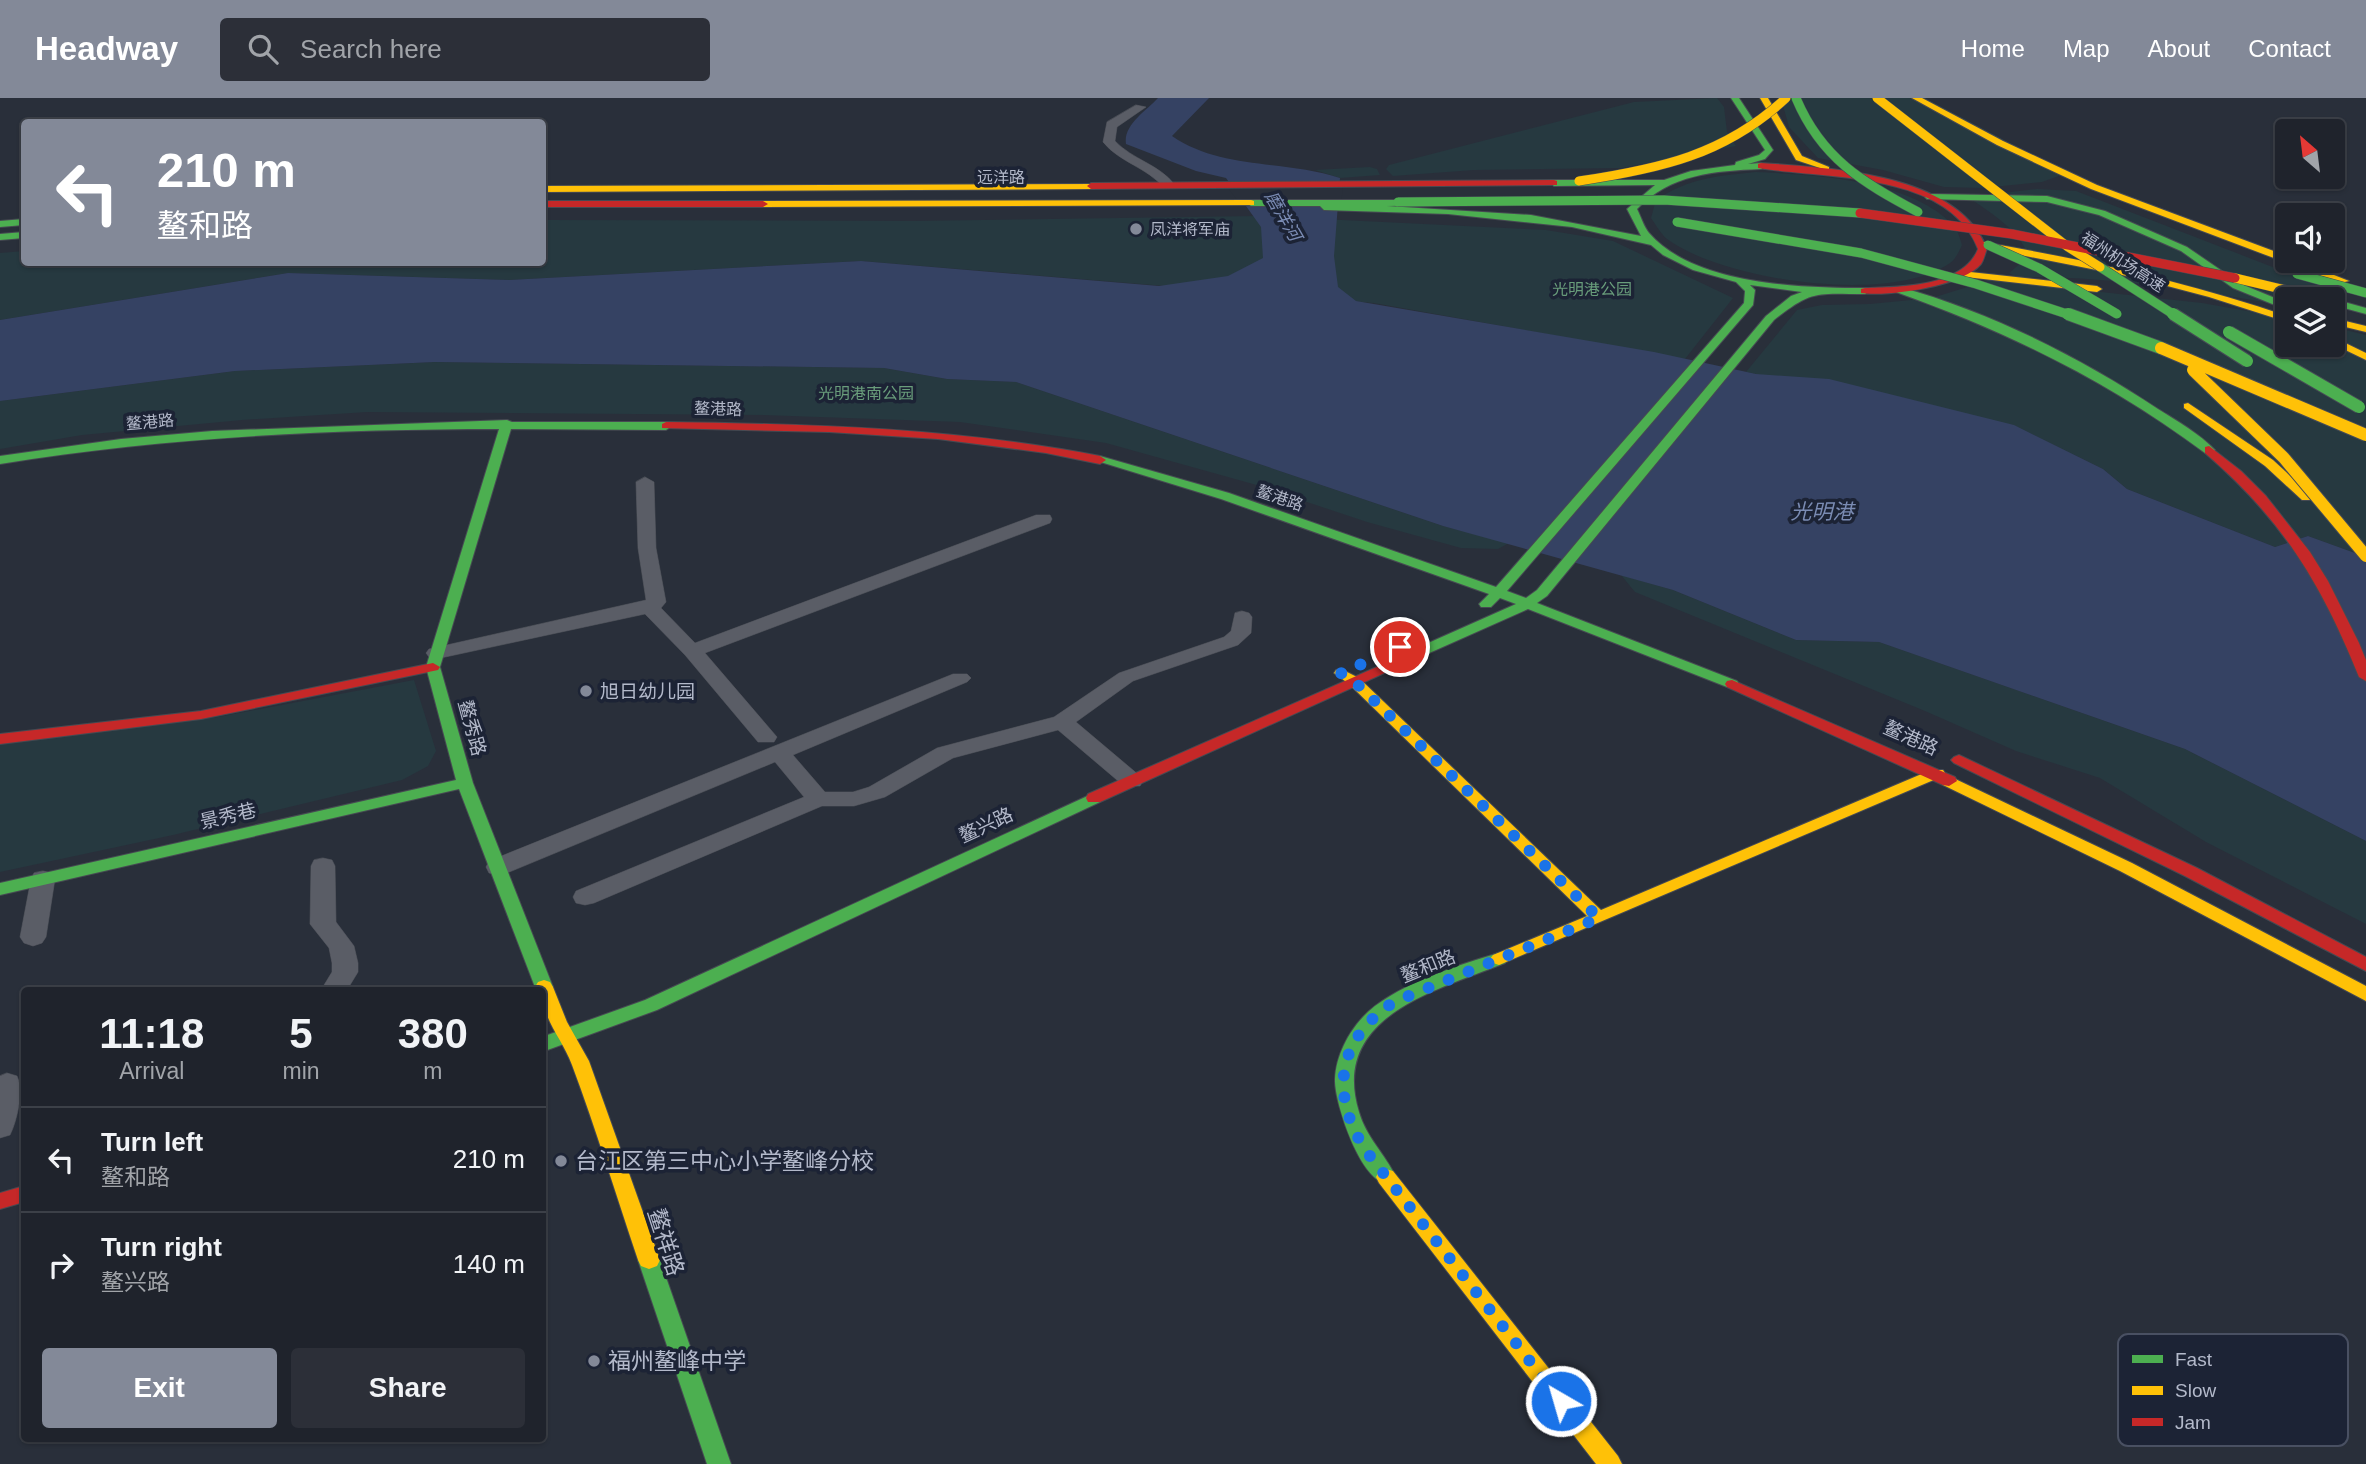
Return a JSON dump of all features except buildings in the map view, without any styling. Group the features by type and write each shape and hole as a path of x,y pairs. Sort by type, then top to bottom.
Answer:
{"main road":[{"path":"1727,168 1762,157 1769,150 1735,98"},
{"path":"1765,98 1799,158 1834,172"},
{"path":"1459,193 1598,179 1661,165 1713,149 1754,129 1777,110 1786,98"},
{"path":"1796,98 1805,127 1854,176 1914,210 2039,268 2149,334 2238,409 2286,457 2366,558"},
{"name":"福州机场高速","path":"1877,98 2068,247 2182,322 2366,433"},
{"name":"福州机场高速","path":"1899,98 2072,225 2209,320 2366,412"},
{"path":"1916,98 2000,143 2094,187 2366,291"},
{"path":"546,211 1163,206 1446,212 1605,229 1651,242 1687,262 1738,279 1815,291 1859,293 1935,284 1961,274 1978,260 1983,245 1978,232 1967,220 1928,197 1900,187 1834,172 1761,166 1702,171 1641,194 1632,209 1636,225 1651,242"},
{"path":"546,189 1346,184 1659,187 1843,196 1928,204 2072,225 2225,255 2366,291"},
{"path":"1459,193 1659,187 1870,209 2010,228 2195,263 2366,305"},
{"name":"远洋路","path":"546,196 1459,193"},
{"path":"1928,197 2047,199 2102,213 2184,249 2237,286 2275,302"},
{"path":"1398,202 1665,199 1825,209 1987,231 2137,256 2275,288"},
{"path":"1398,202 1546,208 1659,220 1885,259 2012,295 2133,335 2260,386 2366,433"},
{"name":"远洋路","path":"546,205 1398,202"},
{"path":"0,224 21,222"},
{"path":"1706,226 1864,265 1992,307"},
{"path":"0,231 19,239"},
{"path":"0,237 19,239"},
{"path":"1983,245 2122,270 2185,285 2275,315"},
{"path":"1961,274 2097,289"},
{"path":"1441,636 1503,588 1749,303 1750,290 1738,279"},
{"path":"1900,290 1950,307 2044,347 2135,398 2196,441 2270,506 2342,582"},
{"path":"1441,636 1542,597 1770,318 1795,298 1815,291"},
{"path":"2345,305 2366,311"},
{"path":"2345,324 2366,329"},
{"path":"2345,346 2366,357"},
{"path":"2173,396 2269,463 2320,510 2366,558"},
{"name":"鳌港路","path":"0,460 100,444 266,430 407,423 866,429 1013,443 1069,453 1153,473 1419,564 1542,597 1657,653 1937,773 2089,847 2366,994"},
{"path":"0,739 201,715 435,660 507,424"},
{"path":"2270,506 2302,545 2331,591 2366,677"},
{"name":"鳌兴路","path":"672,977 1441,636"},
{"name":"鳌秀路","path":"435,660 465,783 540,987"},
{"path":"1347,677 1599,918"},
{"name":"鳌港路","path":"1948,754 2191,872 2366,965"},
{"name":"鳌和路","path":"1610,1464 1353,1131 1344,1098 1346,1060 1352,1043 1376,1014 1394,1002 1599,918 1937,773"},
{"name":"鳌兴路","path":"555,1029 651,1005 1127,776"},
{"name":"景秀巷","path":"0,889 465,783"},
{"name":"鳌秀路","path":"546,1003 555,1029"},
{"name":"鳌兴路","path":"555,1029 596,1008"},
{"name":"鳌祥路","path":"555,1029 580,1061 719,1464"},
{"path":"0,1185 21,1179"},
{"path":"0,1201 21,1195"}],"street":[{"path":"1140,107 1111,125 1109,142 1118,154 1150,166 1169,185"},
{"path":"435,660 649,607 656,602 647,548 645,482"},
{"path":"692,651 1043,519"},
{"path":"649,607 692,651 819,799"},
{"path":"585,897 819,799 854,799 877,792 945,753 1062,722 1126,677 1231,641 1241,633 1242,617"},
{"path":"498,867 772,745 960,678"},
{"path":"1062,722 1127,776"},
{"path":"323,866 323,924 341,946 345,962 345,972 336,987"},
{"path":"33,937 43,879"},
{"path":"0,1127 11,1083"}],"green space":[{"path":"1717,98 1724,107 1727,132 1736,146 1622,168 1474,170 1393,176 1386,169 1389,165 1634,102"},
{"path":"1781,98 1925,98 2067,173 2042,182 1983,188 1944,187 1883,170 1818,158 1789,127"},
{"path":"1370,167 1377,169 1380,175 1340,178 1315,170"},
{"path":"1756,172 1833,178 1887,189 1934,210 1955,227 1962,245 1950,263 1923,276 1889,283 1850,285 1808,282 1766,276 1693,254 1667,239 1651,218 1656,200 1680,187 1716,177"},
{"path":"2037,189 2076,191 2275,268 2275,273 2288,273 2324,287 2275,287 2275,304 2119,282 2016,277 2009,273 2029,256 2024,246 2003,222 1968,197"},
{"name":"光明港公园","path":"1258,216 1546,230 1613,241 1733,298 1685,359 1374,303 861,261 509,280 288,273 0,320 0,253 21,251 21,266 546,266 546,220 914,221"},
{"path":"1990,280 2202,303 2275,316 2275,357 2345,357 2345,330 2366,335 2366,557 2308,536 2275,547 2127,489 2103,469 2013,425 1746,372 1797,310 1822,305 1932,298"},
{"name":"光明港南公园","path":"435,362 884,368 947,379 1016,382 1443,526 1509,543 1498,549 1461,548 1367,522 1253,484 1106,443 960,422 763,415 367,412 82,435 0,449 0,401 235,371"},
{"path":"1621,575 1673,590 1796,640 1879,642 2185,749 2366,841 2366,924 2206,842 2100,778 2016,751 1635,592"},
{"path":"414,680 436,751 428,766 402,780 173,835 0,872 0,744 218,717"}],"water":[{"name":"光明港","path":"1158,98 1209,98 1172,136 1191,147 1232,159 1319,172 1340,178 1334,256 1338,287 1356,301 1654,352 1756,374 1829,379 2014,425 2103,469 2127,489 2275,547 2308,536 2366,557 2366,841 2185,749 1879,642 1796,640 1673,590 1443,526 1016,382 947,379 884,368 435,362 235,371 0,401 0,320 288,273 509,280 861,261 1159,286 1228,276 1263,258 1261,227 1226,178 1196,171 1126,144 1126,137 1132,125"}],"pier":[{"path":"1343,187 1341,204 1240,204 1228,188"}],"traffic: fast":[{"path":"1735,98 1769,150 1762,157 1739,164"},
{"path":"1796,98 1805,119 1829,153 1861,180 1918,212"},
{"path":"1761,166 1708,170 1675,178 1645,196 1632,209 1644,234 1667,253 1697,268 1732,279 1769,285 1865,291"},
{"path":"1554,183 1661,182"},
{"path":"1930,197 2047,199 2102,213 2184,249 2237,286 2275,302"},
{"path":"1398,202 1664,200 1860,213"},
{"path":"1251,203 1439,203"},
{"path":"1324,207 1448,211 1531,218 1652,242"},
{"path":"0,224 21,222"},
{"path":"1677,222 1815,244 1899,262 2013,295 2161,348"},
{"path":"0,237 21,235"},
{"path":"1988,245 2039,268 2117,314"},
{"path":"2100,267 2247,361"},
{"path":"2297,274 2366,293"},
{"path":"1486,604 1510,581 1749,303 1750,290 1738,279"},
{"path":"1900,290 1982,321 2062,357 2137,400 2209,450"},
{"path":"1386,667 1525,605 1542,593 1770,318 1795,298 1815,291"},
{"path":"2345,305 2366,311"},
{"path":"2229,332 2359,407"},
{"path":"507,423 433,667 465,783 544,987"},
{"path":"0,460 151,440 295,429 454,425 666,426"},
{"path":"1100,460 1225,496 1506,595 1732,684"},
{"path":"0,889 465,783"},
{"path":"546,1044 651,1005 1094,798"},
{"path":"1386,1177 1364,1146 1349,1112 1345,1095 1348,1059 1356,1040 1373,1018 1394,1002 1432,984 1499,959"},
{"path":"649,1260 719,1464"}],"traffic: slow":[{"path":"1764,98 1799,158 1826,169"},
{"path":"1579,181 1636,172 1691,158 1742,134 1765,118 1786,98"},
{"path":"1877,98 2068,247 2100,267"},
{"path":"1916,98 2000,143 2094,187 2344,281"},
{"path":"546,189 1091,186"},
{"path":"763,204 1251,203"},
{"path":"1983,245 2137,275 2275,315"},
{"path":"1961,274 2097,289"},
{"path":"2235,278 2275,287"},
{"path":"2345,324 2366,329"},
{"path":"2345,346 2366,357"},
{"path":"2161,348 2366,435"},
{"path":"2193,370 2284,458 2366,556"},
{"path":"2188,406 2269,463 2306,497"},
{"path":"1341,673 1354,681 1599,918 1499,959"},
{"path":"1599,918 1937,773"},
{"path":"1949,781 2126,867 2366,994"},
{"path":"546,992 558,1022 580,1061 649,1260"},
{"path":"1386,1177 1610,1464"}],"traffic: jam":[{"path":"1761,166 1831,172 1901,186 1949,207 1962,216 1976,232 1982,249 1977,262 1963,273 1921,286 1865,291"},
{"path":"1091,186 1554,183"},
{"path":"546,204 763,204"},
{"path":"1860,213 2012,234 2235,278"},
{"path":"666,426 775,427 938,435 1046,449 1100,460"},
{"path":"2209,450 2262,499 2304,552 2337,611 2366,677"},
{"path":"0,739 201,715 433,667"},
{"path":"1094,798 1386,667"},
{"path":"1732,684 1949,781"},
{"path":"1959,760 2191,872 2366,965"},
{"path":"0,1201 21,1195"}],"place":[{"name":"凤洋将军庙","path":"1136,229"},
{"name":"旭日幼儿园","path":"586,691"},
{"name":"台江区第三中心小学鳌峰分校","path":"561,1161"},
{"name":"福州鳌峰中学","path":"594,1361"}],"route":[{"path":"1400,647 1341,673 1354,681 1599,918 1394,1002 1376,1014 1352,1043 1346,1060 1344,1098 1347,1114 1353,1131 1366,1151 1561,1401"}],"water label":[{"name":"磨洋河","path":"1283,216"}]}
